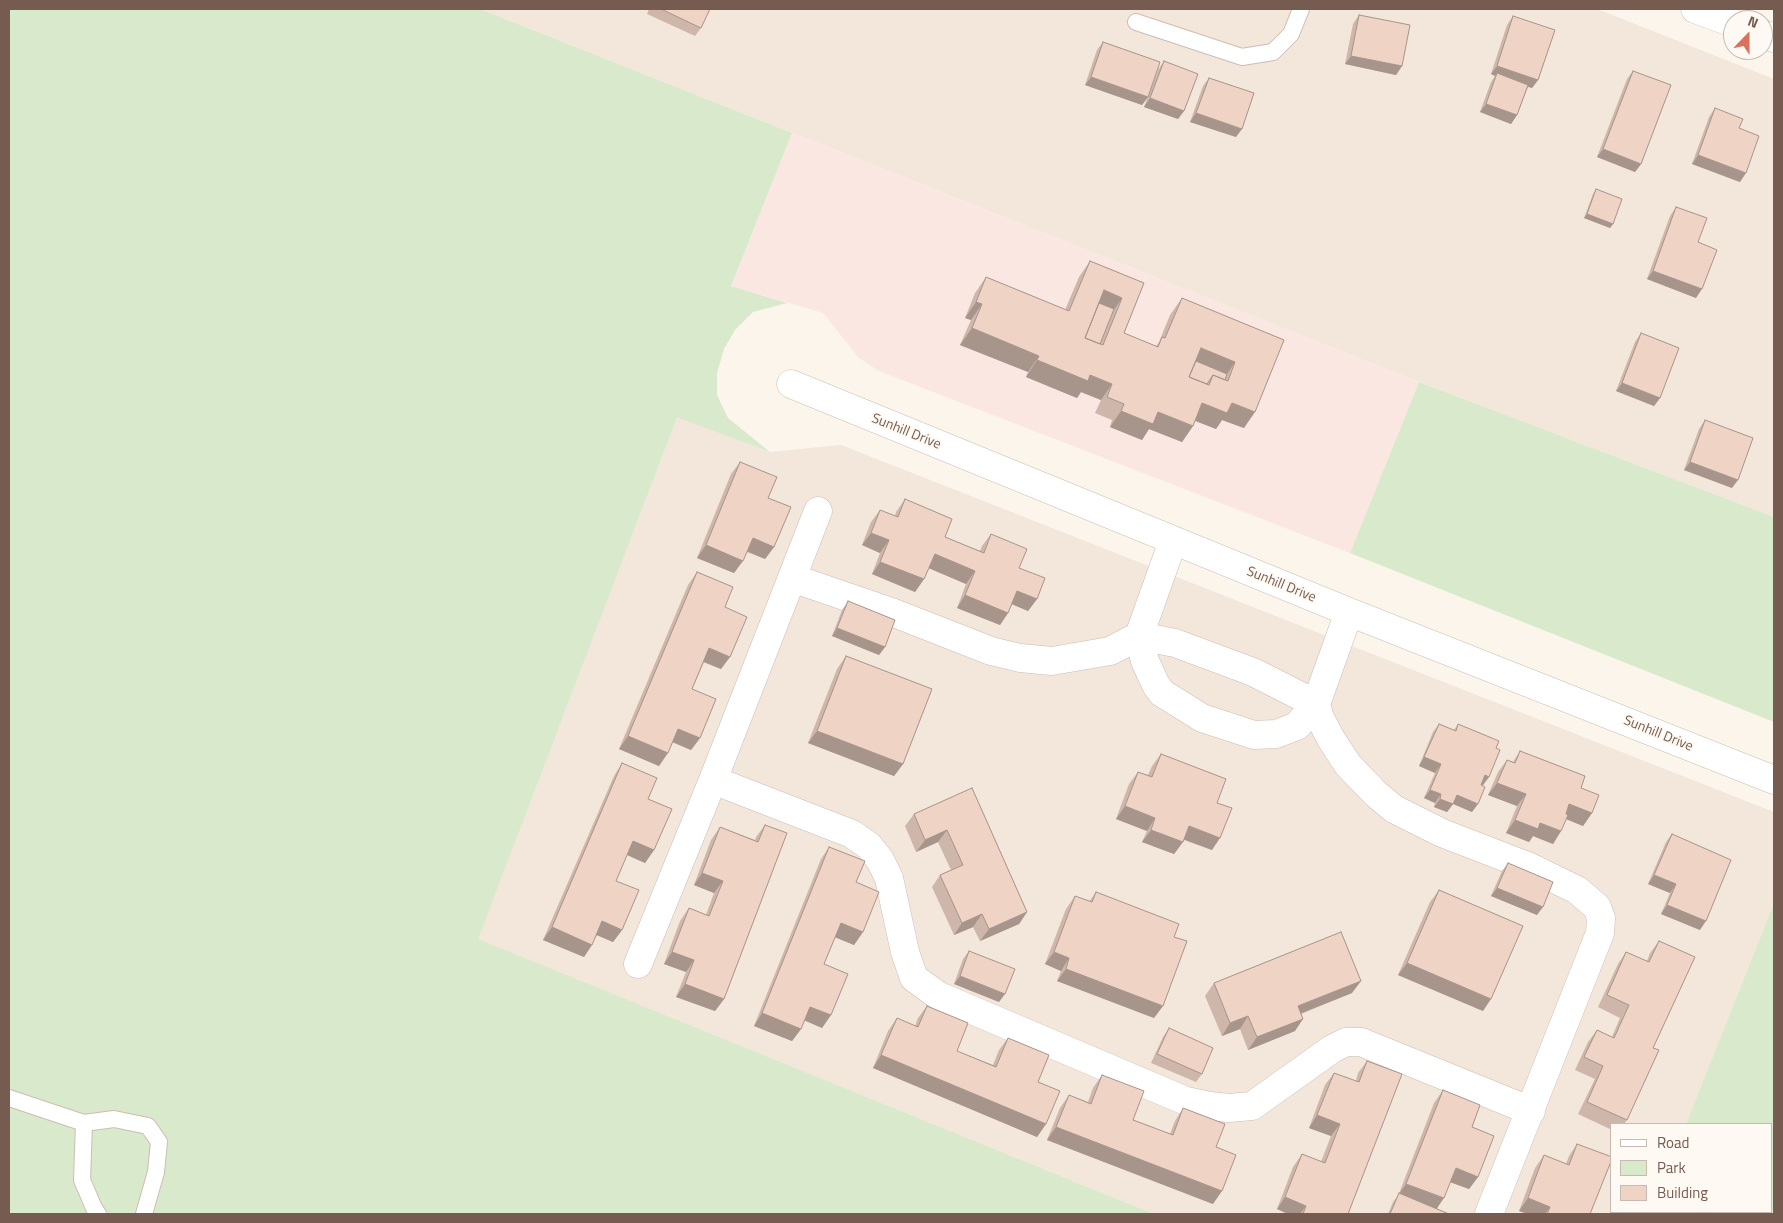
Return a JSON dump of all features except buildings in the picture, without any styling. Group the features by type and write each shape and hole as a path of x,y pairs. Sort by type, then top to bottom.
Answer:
{"street":[{"path":"1695,9 1723,19"},
{"name":"Sunhill Drive","path":"791,384 1349,612 1774,780"},
{"path":"638,964 713,780 818,511"},
{"path":"1173,541 1139,636 1148,672 1159,689 1175,702 1202,718 1254,735 1276,734 1297,726 1316,704 1349,612"},
{"path":"792,578 894,613 991,651 1020,658 1052,661 1110,651 1139,636 1175,643 1253,672 1316,704 1320,718 1331,739 1348,765 1376,794 1394,809 1442,833 1530,867 1577,890 1597,907 1601,918 1600,932 1490,1214"},
{"path":"713,780 852,834 869,846 880,860 889,878 905,952 914,978 939,996 1186,1101 1229,1108 1252,1106 1332,1049 1346,1042 1361,1042 1530,1111"}],"lane":[{"path":"1136,22 1242,57 1273,52 1291,34 1301,9"},
{"path":"9,1098 84,1124 114,1119 148,1126 159,1142 156,1172 144,1214"},
{"path":"84,1124 82,1180 98,1214"}],"shaded area":[{"path":"480,9 1597,9 1774,79 1774,517 1419,382"},
{"path":"792,133 1419,382 1350,553 879,371 859,358 823,313 731,286"},
{"path":"677,416 770,452 841,445 1774,812 1774,903 1686,1123 1610,1123 1610,1213 1650,1214 1154,1214 477,939"}],"green space":[{"path":"9,9 480,9 792,133 731,286 787,303 753,312 735,330 724,349 717,373 717,395 728,418 770,452 677,417 478,939 1154,1214 9,1214"},
{"path":"1419,382 1774,517 1774,722 1350,553"},
{"path":"1774,903 1774,1214 1650,1214 1773,1213 1773,1123 1686,1123"}]}
